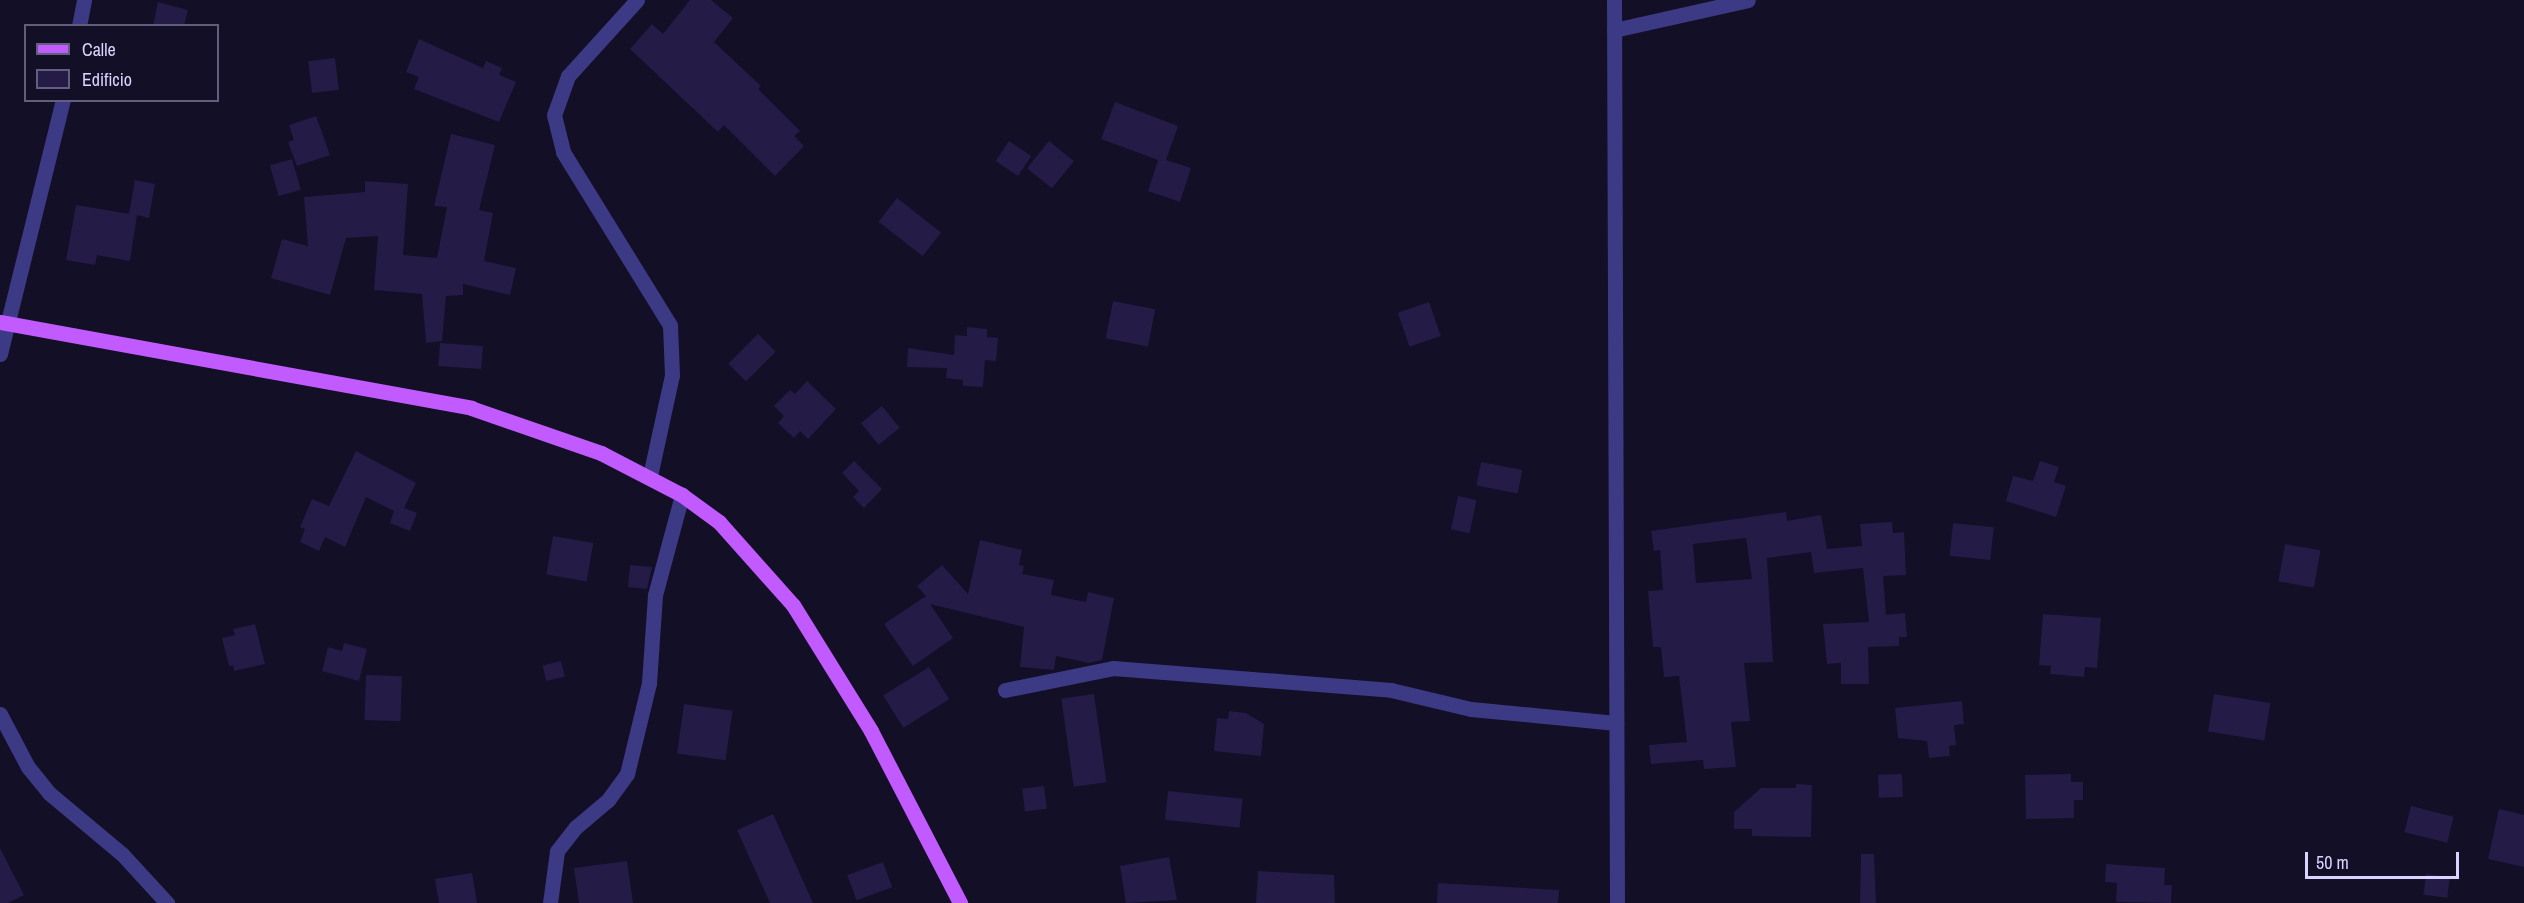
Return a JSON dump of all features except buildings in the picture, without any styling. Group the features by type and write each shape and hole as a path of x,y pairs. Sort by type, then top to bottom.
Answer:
{"main road":[{"path":"4,323 471,408 601,453 650,476 682,495 718,522 793,605 871,731 960,903"}],"street":[{"path":"79,24 84,0"},
{"path":"637,0 609,26 568,76 554,115 563,152 670,325 672,375 650,476"},
{"path":"1614,0 1617,903"},
{"path":"1614,30 1748,0"},
{"path":"0,354 4,323 62,102"},
{"path":"550,903 557,851 576,827 608,800 627,774 637,744 649,683 655,595 682,495"},
{"path":"1005,690 1113,668 1391,690 1471,709 1616,723"},
{"path":"0,714 28,767 49,793 122,854 167,903"}]}
